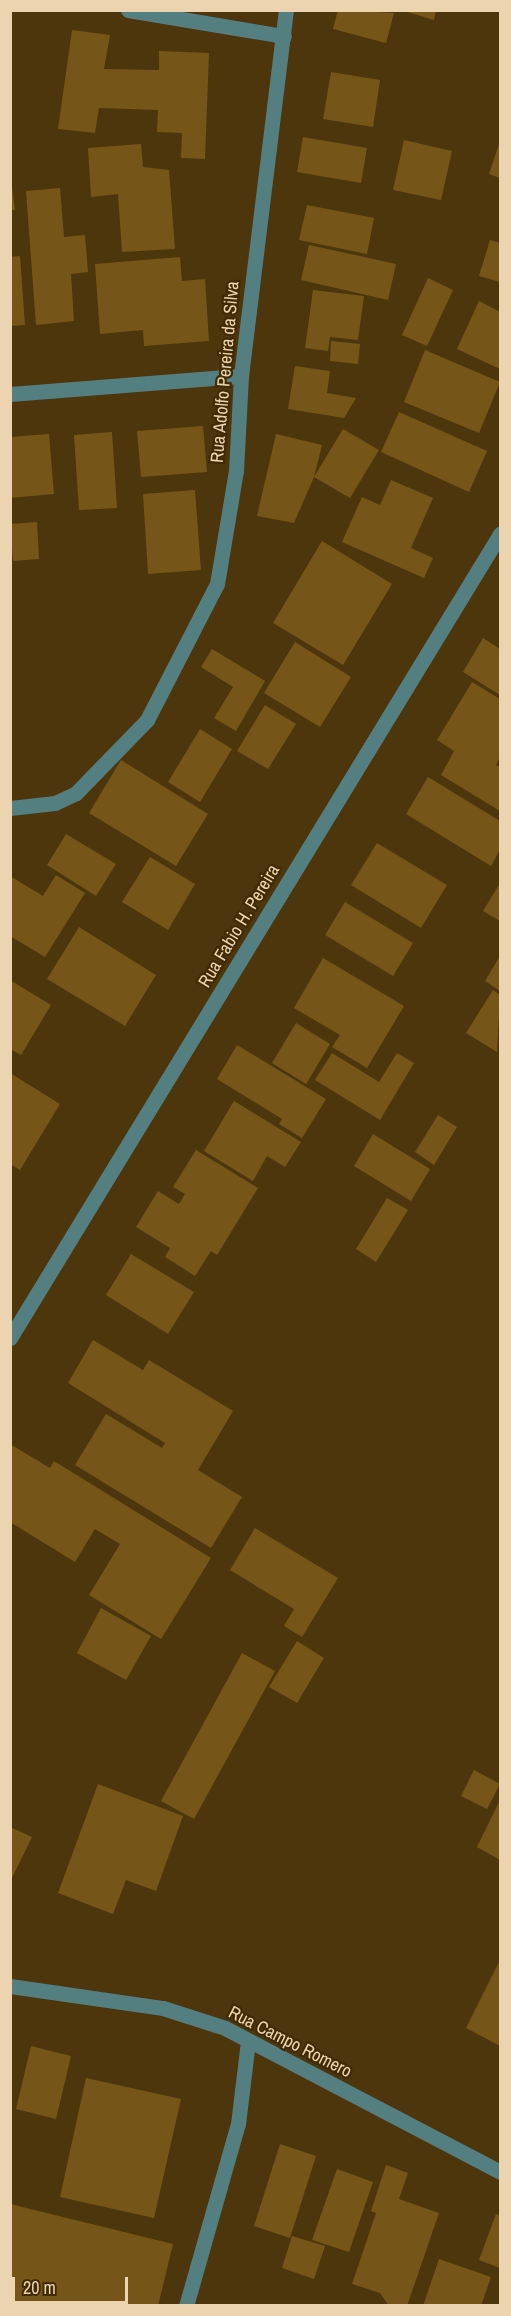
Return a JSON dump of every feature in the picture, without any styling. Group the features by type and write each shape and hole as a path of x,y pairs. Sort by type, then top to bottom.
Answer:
{"street":[{"path":"128,10 284,36"},
{"name":"Rua Adolfo Pereira da Silva","path":"10,808 55,803 76,793 147,720 217,584 236,471 241,376 286,10"},
{"path":"10,394 241,376"},
{"name":"Rua Fabio H. Pereira","path":"10,1338 501,534"},
{"name":"Rua Campo Romero","path":"10,1986 163,2008 225,2028 501,2172"},
{"path":"186,2306 238,2124 249,2041"}],"building":[{"path":"338,10 394,13 386,43 333,29"},
{"path":"401,10 436,10 434,20"},
{"path":"72,30 110,35 104,69 159,70 159,51 209,53 205,159 181,158 182,133 157,132 158,110 99,108 95,133 58,129"},
{"path":"331,72 380,80 373,127 323,119"},
{"path":"303,137 367,148 361,183 297,172"},
{"path":"404,140 452,151 441,200 393,190"},
{"path":"500,141 500,178 489,174"},
{"path":"141,144 143,167 169,170 175,249 122,252 118,194 91,197 88,148"},
{"path":"10,171 15,210 10,210"},
{"path":"60,188 64,237 85,235 88,272 71,274 74,321 36,325 26,191"},
{"path":"307,205 374,218 367,254 299,240"},
{"path":"490,240 500,243 500,282 479,276"},
{"path":"309,245 396,264 388,300 301,280"},
{"path":"20,256 25,325 10,326 10,257"},
{"path":"180,257 182,281 205,279 209,341 144,346 143,330 100,334 95,264"},
{"path":"428,278 453,290 427,346 402,335"},
{"path":"313,290 364,296 358,340 330,337 328,351 305,348"},
{"path":"479,301 500,312 500,369 457,349"},
{"path":"331,341 360,344 358,364 330,361"},
{"path":"425,350 500,382 479,433 404,402"},
{"path":"295,366 330,371 327,393 356,398 344,418 288,409"},
{"path":"399,412 487,451 469,492 381,452"},
{"path":"203,426 207,472 141,477 137,431"},
{"path":"343,429 379,450 350,498 314,477"},
{"path":"112,432 117,508 79,510 74,435"},
{"path":"49,434 54,494 10,498 10,437"},
{"path":"276,434 322,445 314,477 294,523 257,516"},
{"path":"391,480 433,498 411,548 433,558 424,578 342,542 362,497 380,505"},
{"path":"195,490 201,570 148,574 143,494"},
{"path":"37,522 39,559 13,561 10,524"},
{"path":"322,541 392,584 343,665 273,623"},
{"path":"483,638 500,649 500,695 463,672"},
{"path":"295,642 351,677 320,727 264,693"},
{"path":"212,649 265,681 236,731 214,718 233,687 201,667"},
{"path":"472,682 500,699 500,757 496,765 500,767 500,811 441,775 454,751 437,740"},
{"path":"265,705 296,724 268,769 237,751"},
{"path":"200,729 232,749 200,802 168,782"},
{"path":"121,760 208,814 176,866 89,813"},
{"path":"428,777 500,821 500,850 491,866 406,814"},
{"path":"66,834 116,864 96,896 47,865"},
{"path":"377,843 447,885 421,928 351,885"},
{"path":"150,857 195,884 168,930 122,902"},
{"path":"56,875 85,893 45,957 10,936 10,876 43,896"},
{"path":"500,883 500,921 483,911"},
{"path":"345,902 413,943 393,976 325,935"},
{"path":"79,927 156,975 125,1026 47,979"},
{"path":"500,956 500,991 485,981"},
{"path":"323,958 404,1006 367,1068 332,1047 340,1035 294,1008"},
{"path":"10,980 51,1005 21,1055 10,1049"},
{"path":"493,990 500,995 497,1052 466,1033"},
{"path":"296,1023 330,1044 306,1084 272,1063"},
{"path":"237,1045 326,1099 302,1138 279,1124 282,1119 217,1079"},
{"path":"332,1053 379,1082 397,1053 414,1063 380,1120 315,1080"},
{"path":"10,1073 60,1104 20,1170 10,1164"},
{"path":"234,1101 301,1142 285,1167 267,1156 253,1181 204,1151"},
{"path":"438,1115 457,1127 434,1165 415,1152"},
{"path":"373,1134 430,1169 411,1201 354,1166"},
{"path":"196,1150 258,1188 217,1255 211,1251 195,1276 165,1257 170,1248 136,1227 158,1191 179,1204 185,1194 173,1187"},
{"path":"387,1198 408,1210 376,1262 356,1249"},
{"path":"131,1254 194,1292 168,1334 106,1295"},
{"path":"93,1340 143,1370 149,1360 233,1411 198,1470 242,1497 211,1548 75,1465 106,1414 162,1448 165,1443 68,1383"},
{"path":"10,1444 50,1468 54,1461 211,1558 161,1639 89,1595 120,1544 95,1529 75,1562 10,1522"},
{"path":"255,1528 338,1578 302,1637 284,1626 294,1609 230,1570"},
{"path":"101,1608 151,1636 126,1680 77,1653"},
{"path":"297,1641 324,1658 297,1703 269,1687"},
{"path":"242,1653 275,1671 194,1819 161,1801"},
{"path":"474,1770 500,1784 487,1809 461,1796"},
{"path":"98,1784 183,1816 156,1891 126,1880 113,1914 58,1893"},
{"path":"500,1800 500,1860 477,1847"},
{"path":"10,1827 32,1837 10,1882"},
{"path":"500,1960 500,2046 466,2028"},
{"path":"31,2046 71,2056 56,2119 16,2109"},
{"path":"86,2078 181,2099 154,2218 60,2197"},
{"path":"280,2144 316,2156 290,2238 254,2226"},
{"path":"386,2165 408,2173 399,2199 439,2213 407,2306 389,2306 380,2293 352,2284 376,2213 371,2211"},
{"path":"337,2169 373,2182 349,2252 312,2240"},
{"path":"10,2204 173,2244 158,2306 10,2306"},
{"path":"496,2214 500,2216 500,2268 479,2260"},
{"path":"292,2236 325,2246 314,2279 282,2268"},
{"path":"439,2259 491,2277 481,2306 423,2306"}]}
